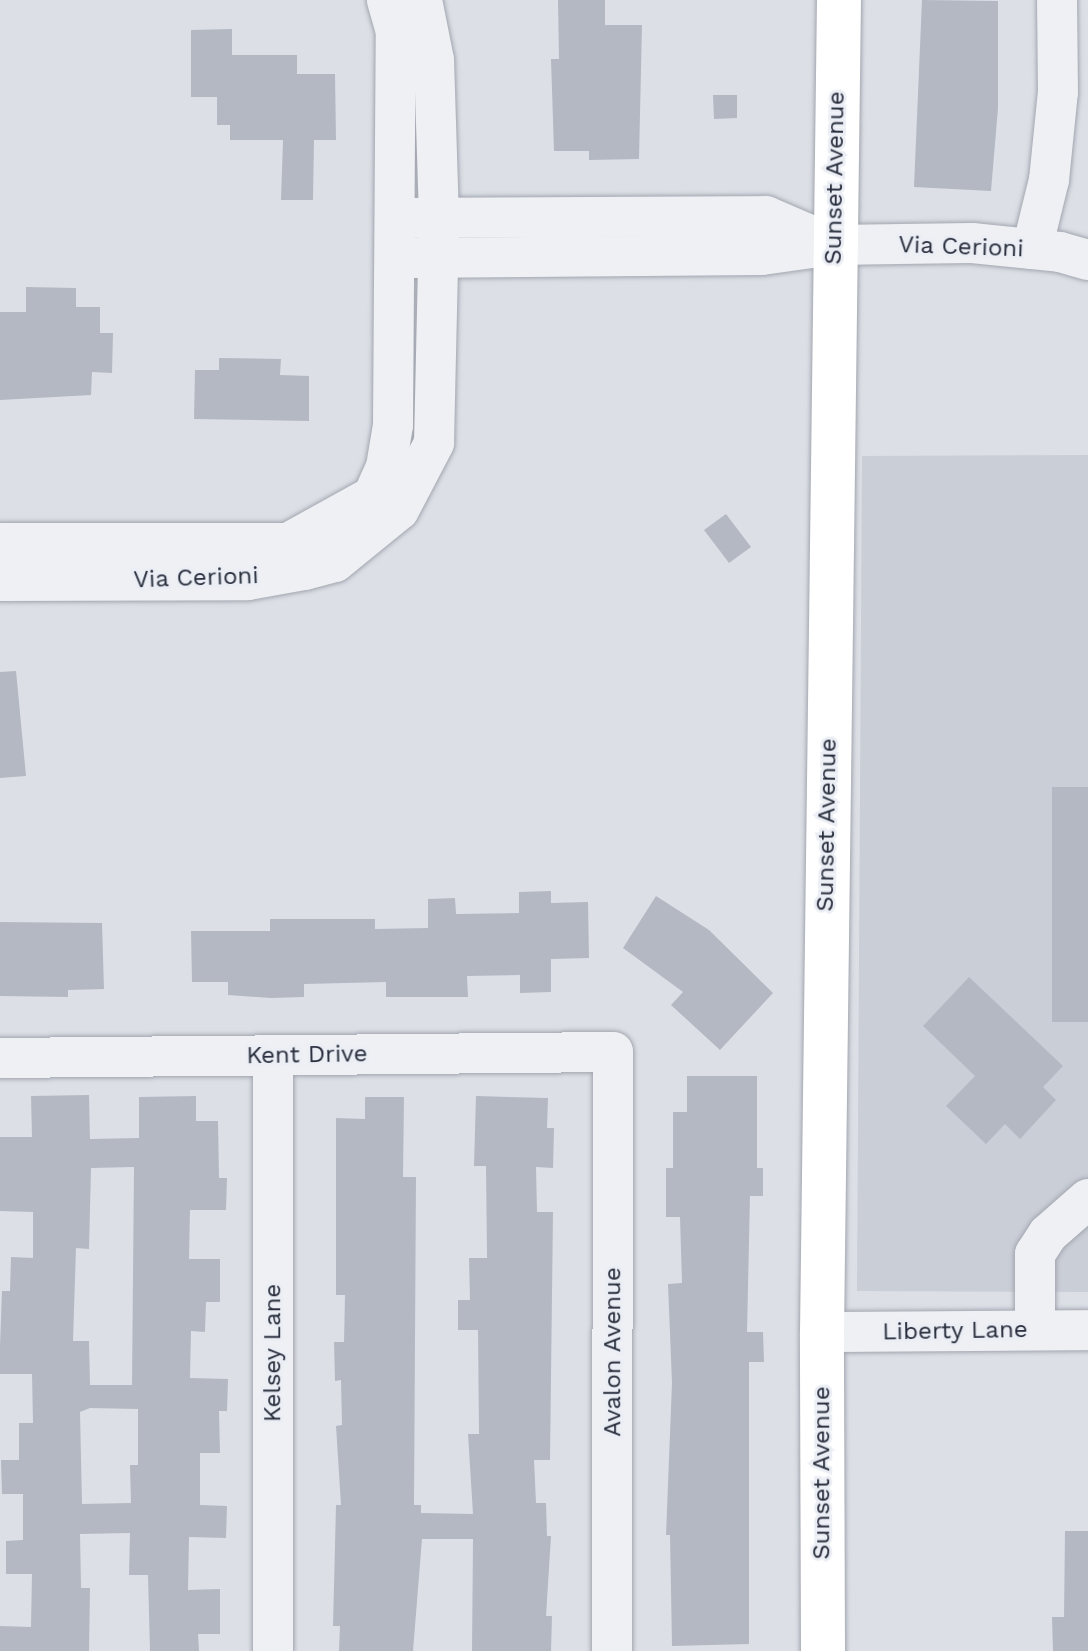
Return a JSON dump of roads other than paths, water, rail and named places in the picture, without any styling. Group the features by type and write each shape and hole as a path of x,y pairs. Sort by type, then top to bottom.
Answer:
{"main road":[{"name":"Sunset Avenue","path":"823,1651 822,1332 833,245 839,0"}],"street":[{"name":"Via Cerioni","path":"0,543 288,543 373,496 386,467 393,425 397,218 396,32 387,0"},
{"name":"Via Cerioni","path":"0,581 248,580 335,562 399,510 434,443 439,218 434,60 422,0"},
{"path":"1032,249 1049,180 1058,92 1057,0"},
{"name":"Via Cerioni","path":"397,218 766,216 833,245"},
{"name":"Via Cerioni","path":"396,258 762,255 833,245 972,243 1032,249 1088,260"},
{"name":"Kent Drive","path":"0,1058 613,1052"},
{"name":"Avalon Avenue","path":"612,1651 613,1052"},
{"name":"Kelsey Lane","path":"273,1055 273,1651"},
{"path":"1035,1330 1035,1254 1081,1212"},
{"name":"Liberty Lane","path":"822,1332 1088,1330"}]}
